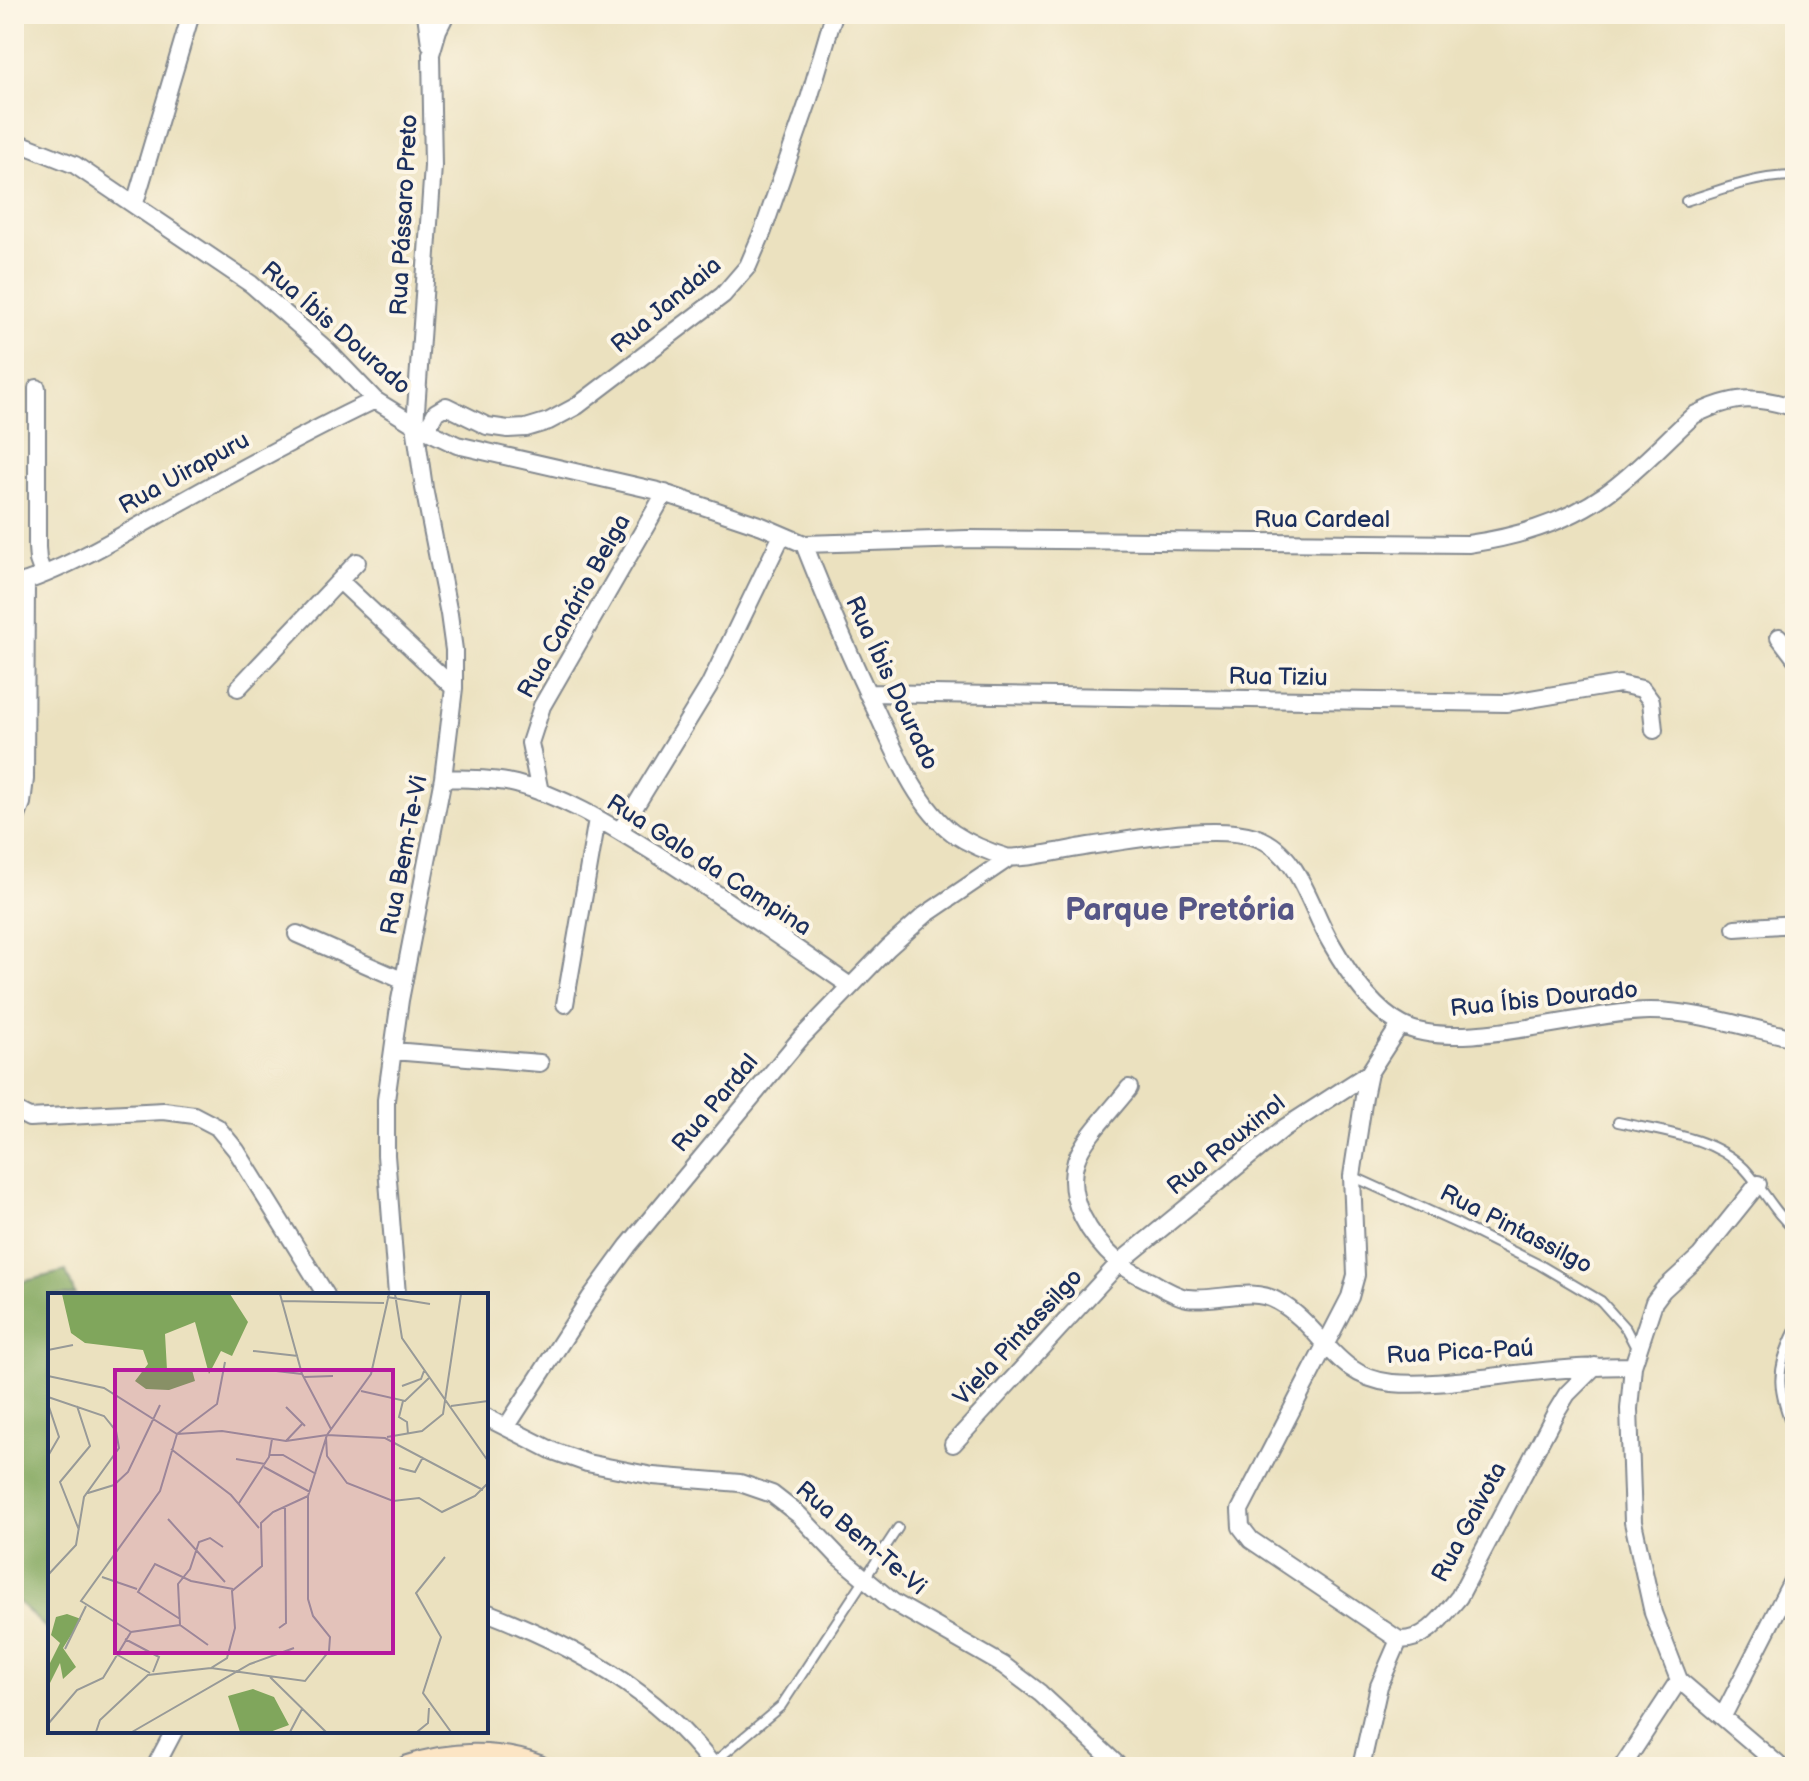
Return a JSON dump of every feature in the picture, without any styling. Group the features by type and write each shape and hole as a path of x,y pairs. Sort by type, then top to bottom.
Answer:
{"street":[{"path":"135,203 191,14"},
{"name":"Rua Pássaro Preto","path":"420,428 433,166 431,54 426,14"},
{"name":"Rua Pássaro Preto","path":"431,54 446,14"},
{"name":"Rua Jandaia","path":"420,428 446,406 487,426 526,428 549,421 577,406 723,295 748,266 763,231 809,99 834,14"},
{"name":"Rua Íbis Dourado","path":"14,141 75,165 251,284 327,350 375,400 420,428 457,445 665,493 804,544 867,693 905,773 952,832 1009,858"},
{"path":"37,388 37,547 43,574"},
{"name":"Rua Cardeal","path":"804,544 968,539 1468,544 1507,538 1572,515 1607,493 1694,415 1709,407 1750,398 1795,408"},
{"name":"Rua Uirapuru","path":"20,583 132,530 375,400"},
{"name":"Rua Bem-Te-Vi","path":"397,1293 386,1155 386,1100 404,981 443,778 454,688 454,650 424,488 420,428"},
{"name":"Rua Canário Belga","path":"540,792 530,743 542,706 665,493"},
{"path":"620,831 709,686 782,535"},
{"path":"238,688 357,562"},
{"path":"340,581 454,688"},
{"path":"14,824 22,803 25,779 20,583"},
{"path":"1779,637 1795,658"},
{"name":"Rua Tiziu","path":"867,693 1507,703 1619,684 1642,689 1651,701 1654,730"},
{"name":"Rua Galo da Campina","path":"443,778 494,781 540,792 597,819 620,831 850,986"},
{"path":"565,1004 597,819"},
{"path":"1009,858 1170,835 1217,833 1256,838 1269,844 1291,864 1331,943 1358,984 1400,1025 1369,1073 1352,1176 1356,1275 1350,1297 1240,1510 1241,1527 1251,1540 1399,1640 1379,1686 1361,1767"},
{"name":"Rua Pardal","path":"507,1426 590,1298 628,1246 800,1039 850,986 925,915 1009,858"},
{"path":"1735,928 1795,924"},
{"path":"297,934 404,981"},
{"name":"Rua Íbis Dourado","path":"1400,1025 1415,1031 1458,1034 1651,1011 1681,1014 1795,1038"},
{"path":"393,1051 540,1063"},
{"name":"Rua Rouxinol","path":"1119,1263 1284,1128 1369,1073"},
{"name":"Rua Pica-Paú","path":"1129,1088 1087,1143 1077,1159 1074,1174 1073,1193 1078,1207 1094,1235 1119,1263 1184,1297 1253,1295 1276,1300 1326,1344 1352,1372 1372,1380 1395,1383 1458,1381 1595,1366 1635,1358"},
{"path":"14,1110 29,1118 164,1111 194,1115 217,1127 236,1150 322,1290"},
{"path":"1758,1184 1700,1256 1654,1302 1635,1358 1629,1409 1633,1522 1653,1613 1679,1680 1781,1767"},
{"name":"Viela Pintassilgo","path":"953,1444 1119,1263"},
{"name":"Rua Gaivota","path":"1399,1640 1420,1637 1459,1597 1556,1412 1567,1394 1595,1366"},
{"name":"Rua Bem-Te-Vi","path":"488,1418 553,1451 587,1463 653,1476 740,1483 772,1494 799,1515 865,1580 909,1613 1003,1665 1040,1693 1120,1767"},
{"path":"1723,1716 1795,1575"},
{"path":"488,1613 588,1657 649,1700 693,1739 713,1766"},
{"path":"1622,1767 1679,1680"},
{"path":"155,1767 173,1733"},
{"path":"408,1767 434,1758 500,1755 539,1767"}],"lane":[{"path":"1686,201 1741,183 1776,176 1795,176"},
{"path":"1618,1122 1703,1142 1721,1150 1742,1166 1778,1214 1795,1230"},
{"name":"Rua Pintassilgo","path":"1352,1176 1540,1265 1601,1301 1626,1329 1635,1358"},
{"path":"1795,1330 1779,1367 1779,1383 1795,1434"},
{"path":"713,1766 781,1706 898,1528"}],"green space":[{"path":"66,1271 74,1293 48,1293 48,1630 14,1598 14,1284"}],"district":[{"name":"Parque Pretória","path":"1180,910"}]}
